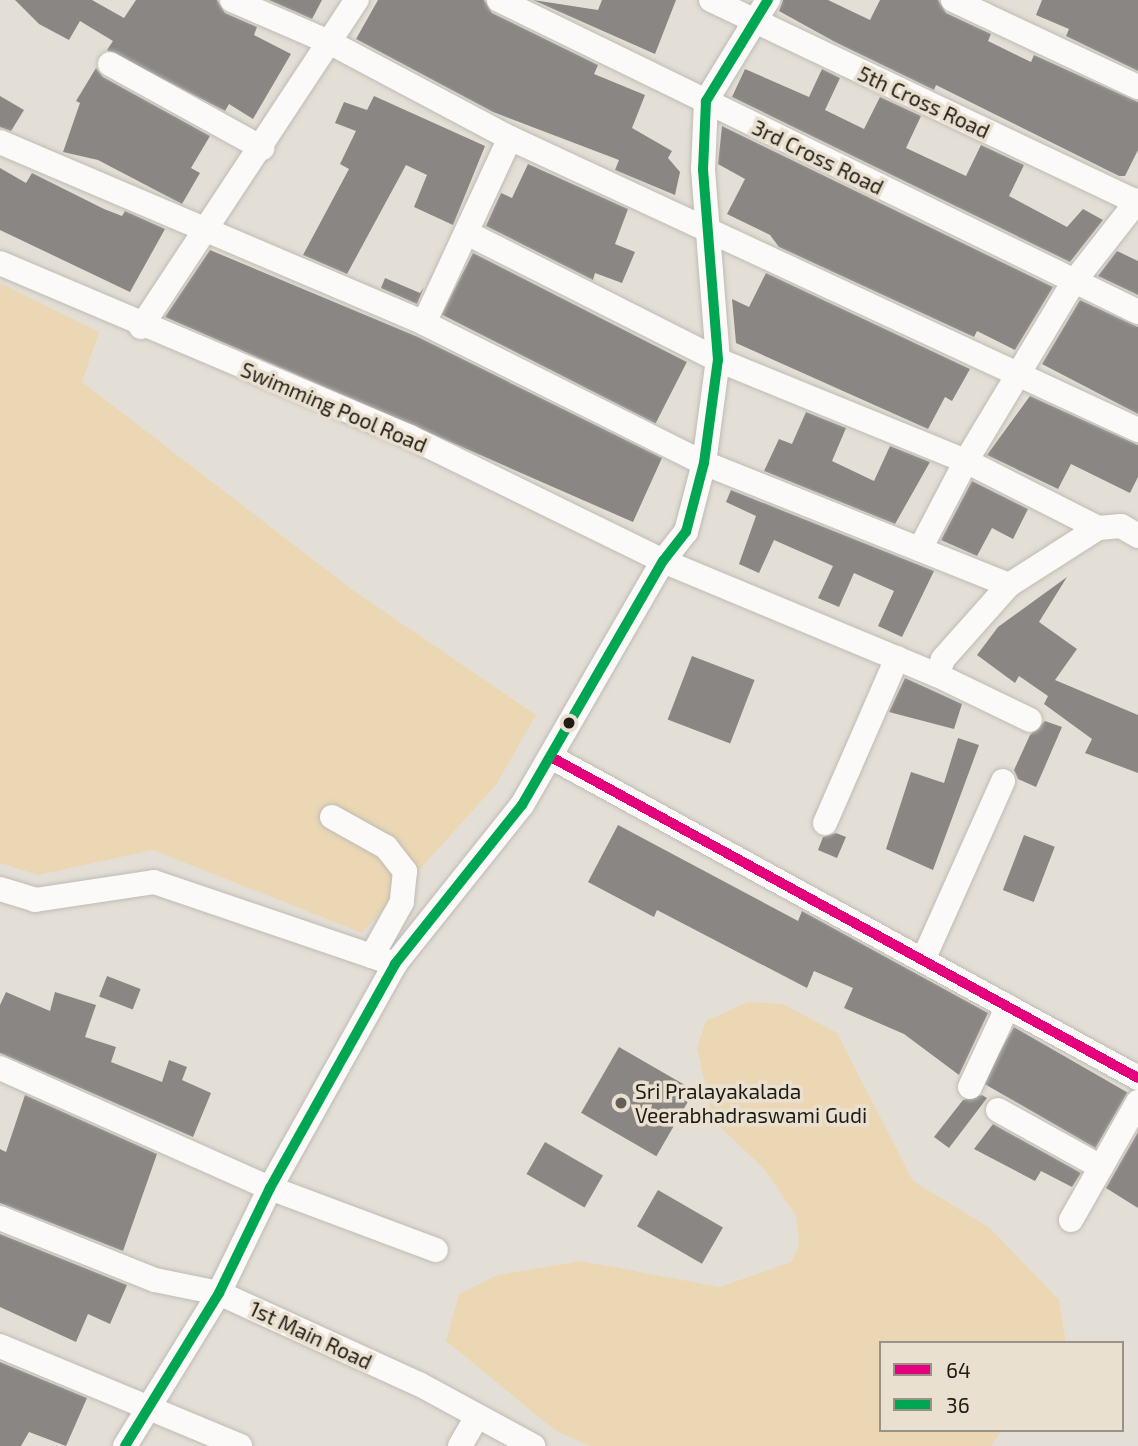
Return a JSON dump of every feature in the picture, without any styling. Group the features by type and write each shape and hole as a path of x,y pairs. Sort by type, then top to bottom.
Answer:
{"street":[{"path":"232,0 331,43 510,138 711,229 1138,430"},
{"path":"141,327 202,230 262,148 357,0"},
{"name":"3rd Cross Road","path":"499,0 1073,283 1138,312"},
{"name":"5th Cross Road","path":"711,0 1138,202"},
{"path":"125,1446 219,1293 270,1188 396,964 522,805 663,561 686,532 704,463 718,360 711,229 703,170 706,101 757,23 768,0"},
{"path":"953,0 1138,87"},
{"path":"110,64 262,148"},
{"path":"424,323 510,138"},
{"path":"0,142 424,323 704,463 1009,584"},
{"path":"920,549 966,461 1073,283 1138,202"},
{"path":"467,233 718,360 966,461 1098,528"},
{"name":"Swimming Pool Road","path":"0,263 141,327 410,437 663,561 937,675 1030,720"},
{"path":"937,675 943,659 1009,584 1098,528 1121,526 1138,536"},
{"path":"825,823 897,658"},
{"path":"551,757 1138,1078"},
{"path":"923,960 1003,781"},
{"path":"332,817 386,847 405,871 402,902 372,956"},
{"path":"0,889 35,900 154,882 396,964"},
{"path":"970,1087 1008,1006"},
{"path":"0,1068 270,1188 436,1250"},
{"path":"1071,1220 1138,1102"},
{"path":"998,1110 1101,1167"},
{"name":"1st Main Road","path":"0,1218 155,1280 219,1293 477,1416 533,1446"},
{"path":"0,1346 123,1400 150,1405 240,1446"},
{"path":"460,1446 477,1416"}],"shaded area":[{"path":"0,283 99,332 82,382 354,591 536,715 496,785 362,933 153,850 38,875 0,863"},
{"path":"748,1002 783,1004 837,1033 913,1181 990,1228 1059,1300 1066,1341 879,1341 879,1432 1001,1432 991,1446 590,1446 556,1431 446,1341 459,1294 498,1275 581,1261 720,1287 791,1262 799,1246 796,1216 765,1170 713,1120 697,1048 706,1021"}],"building":[{"path":"15,0 92,0 124,18 136,0 217,0 225,13 257,27 254,35 291,54 253,119 229,104 225,111 107,50 113,41 80,21 69,40 39,24"},
{"path":"269,0 322,0 312,19"},
{"path":"378,0 484,0 492,13 598,65 594,74 645,95 632,128 672,151 668,158 680,172 675,195 615,170 619,160 493,112 356,39"},
{"path":"533,0 598,10 602,0 676,0 655,54"},
{"path":"783,0 828,0 870,20 880,0 938,0 946,13 991,34 988,41 1031,62 1034,55 1138,102 1138,150 1125,176 1119,176 936,85 934,90 835,42 779,11"},
{"path":"1042,0 1138,0 1138,71 1066,36 1069,29 1036,15"},
{"path":"96,68 103,77 210,136 191,168 200,173 182,204 98,160 63,152 80,103 76,101"},
{"path":"745,69 809,97 822,69 840,78 825,110 864,129 880,97 921,116 906,148 966,176 981,145 1024,165 1009,196 1067,227 1083,209 1103,220 1070,262 732,97"},
{"path":"0,96 24,110 11,131 0,127"},
{"path":"374,96 485,146 453,225 414,207 427,175 406,165 347,274 303,255 349,169 340,164 356,131 335,123 344,102 367,110"},
{"path":"722,126 1053,287 1015,350 977,331 974,337 779,247 770,235 727,214 745,179 718,164"},
{"path":"528,164 628,209 615,244 635,252 622,283 595,273 593,280 486,226 501,193 512,198"},
{"path":"0,168 26,183 32,173 104,209 122,216 125,211 165,229 130,292 0,230"},
{"path":"210,250 418,337 662,458 633,522 165,317"},
{"path":"1117,251 1138,261 1138,295 1098,276"},
{"path":"473,253 687,362 656,423 442,314"},
{"path":"766,273 970,369 952,401 945,397 928,429 736,343 732,299 749,307"},
{"path":"385,278 420,293 424,287 417,304 381,288"},
{"path":"1080,300 1138,327 1138,414 1042,364"},
{"path":"1030,396 1138,445 1138,477 1130,493 1071,464 1058,489 987,455"},
{"path":"806,412 846,428 832,461 874,481 890,446 930,462 895,524 764,471 779,439 792,444"},
{"path":"972,481 1028,509 1013,539 992,528 977,556 941,540"},
{"path":"731,490 934,571 902,637 878,626 894,591 854,573 839,607 818,598 833,566 774,540 759,573 739,564 756,516 726,502"},
{"path":"1067,577 1039,622 1077,649 1055,680 1138,715 1138,773 1085,753 1092,739 1044,704 1048,696 1019,676 1015,683 977,655 998,627"},
{"path":"692,656 755,680 730,743 668,719"},
{"path":"905,678 962,704 954,729 889,712"},
{"path":"1045,721 1062,727 1036,787 1018,779 1014,770 1030,735"},
{"path":"958,738 979,745 933,870 886,849 911,772 944,783"},
{"path":"618,825 798,921 802,911 988,1013 959,1075 904,1034 844,1008 853,988 814,971 807,988 657,910 654,917 588,882"},
{"path":"836,833 846,837 837,858 818,850 823,837"},
{"path":"1024,835 1055,847 1034,902 1003,890"},
{"path":"107,976 141,989 133,1009 99,997"},
{"path":"6,992 50,1011 55,992 96,1005 85,1037 116,1047 111,1062 162,1082 169,1060 187,1067 182,1080 211,1093 193,1137 0,1053 0,1005"},
{"path":"1014,1027 1127,1092 1095,1148 982,1082"},
{"path":"619,1047 694,1090 656,1156 581,1113"},
{"path":"25,1095 157,1154 123,1251 0,1203 0,1149 6,1152"},
{"path":"982,1095 987,1098 949,1148 934,1137 963,1100"},
{"path":"993,1124 1081,1173 1072,1187 1041,1171 1035,1181 974,1149"},
{"path":"1138,1132 1138,1208 1106,1188"},
{"path":"545,1142 603,1176 585,1208 526,1174"},
{"path":"658,1190 723,1228 702,1264 637,1226"},
{"path":"0,1234 127,1285 110,1324 88,1314 76,1342 0,1307"},
{"path":"0,1362 87,1398 66,1446 29,1432 21,1446 0,1446"}],"transit line":[{"name":"36","path":"125,1446 219,1293 270,1188 395,964 522,805 663,561 686,532 704,463 718,360 703,170 706,101 768,0"},
{"name":"64","path":"551,757 1138,1078"}],"place":[{"name":"Sri Pralayakalada Veerabhadraswami Gudi","path":"621,1103"}]}
